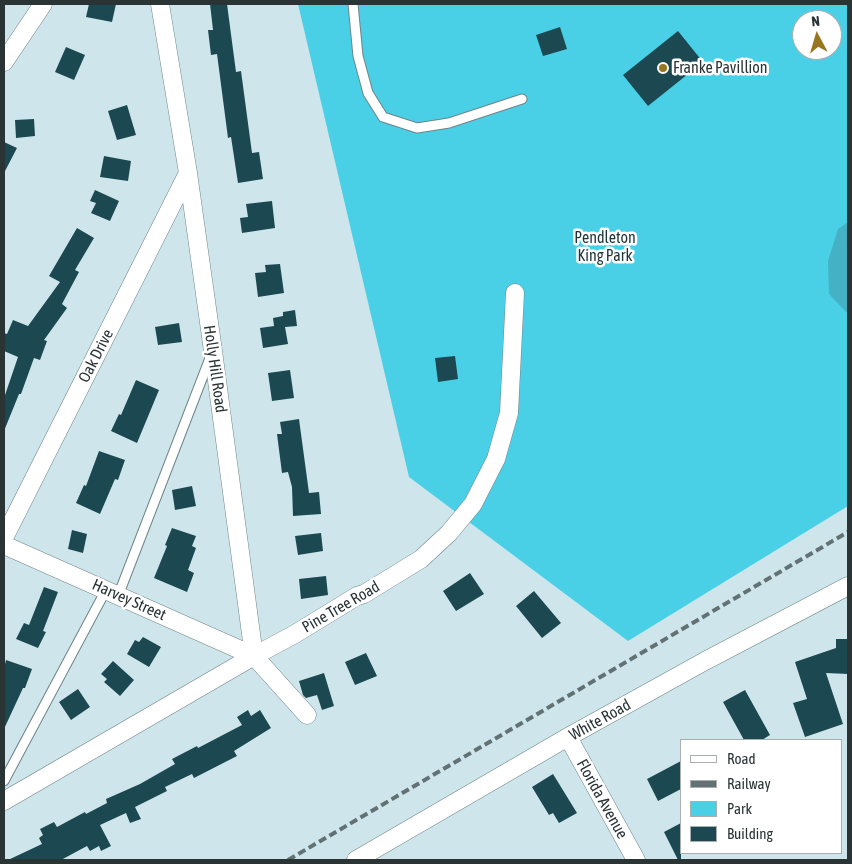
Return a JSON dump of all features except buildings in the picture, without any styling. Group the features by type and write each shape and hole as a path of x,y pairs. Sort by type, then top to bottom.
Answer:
{"street":[{"path":"4,62 43,4"},
{"name":"Holly Hill Road","path":"160,4 188,173 254,656"},
{"name":"Oak Drive","path":"4,538 188,173"},
{"name":"Pine Tree Road","path":"4,801 421,560 449,533 473,504 496,459 508,413 515,293"},
{"name":"Harvey Street","path":"4,545 254,656"},
{"name":"White Road","path":"356,860 568,737 705,661 848,586"},
{"path":"254,656 307,715"},
{"name":"Florida Avenue","path":"568,737 636,860"}],"lane":[{"path":"353,4 358,56 368,93 383,117 417,128 449,123 522,99"},
{"path":"4,781 112,593 213,351"}],"green space":[{"name":"Pendleton King Park","path":"298,4 848,4 848,506 628,641 409,477"}],"shaded area":[{"path":"848,222 848,314 829,294 828,261 838,229"}],"railway":[{"path":"288,860 848,532"}],"place":[{"name":"Franke Pavillion","path":"663,68"}]}
